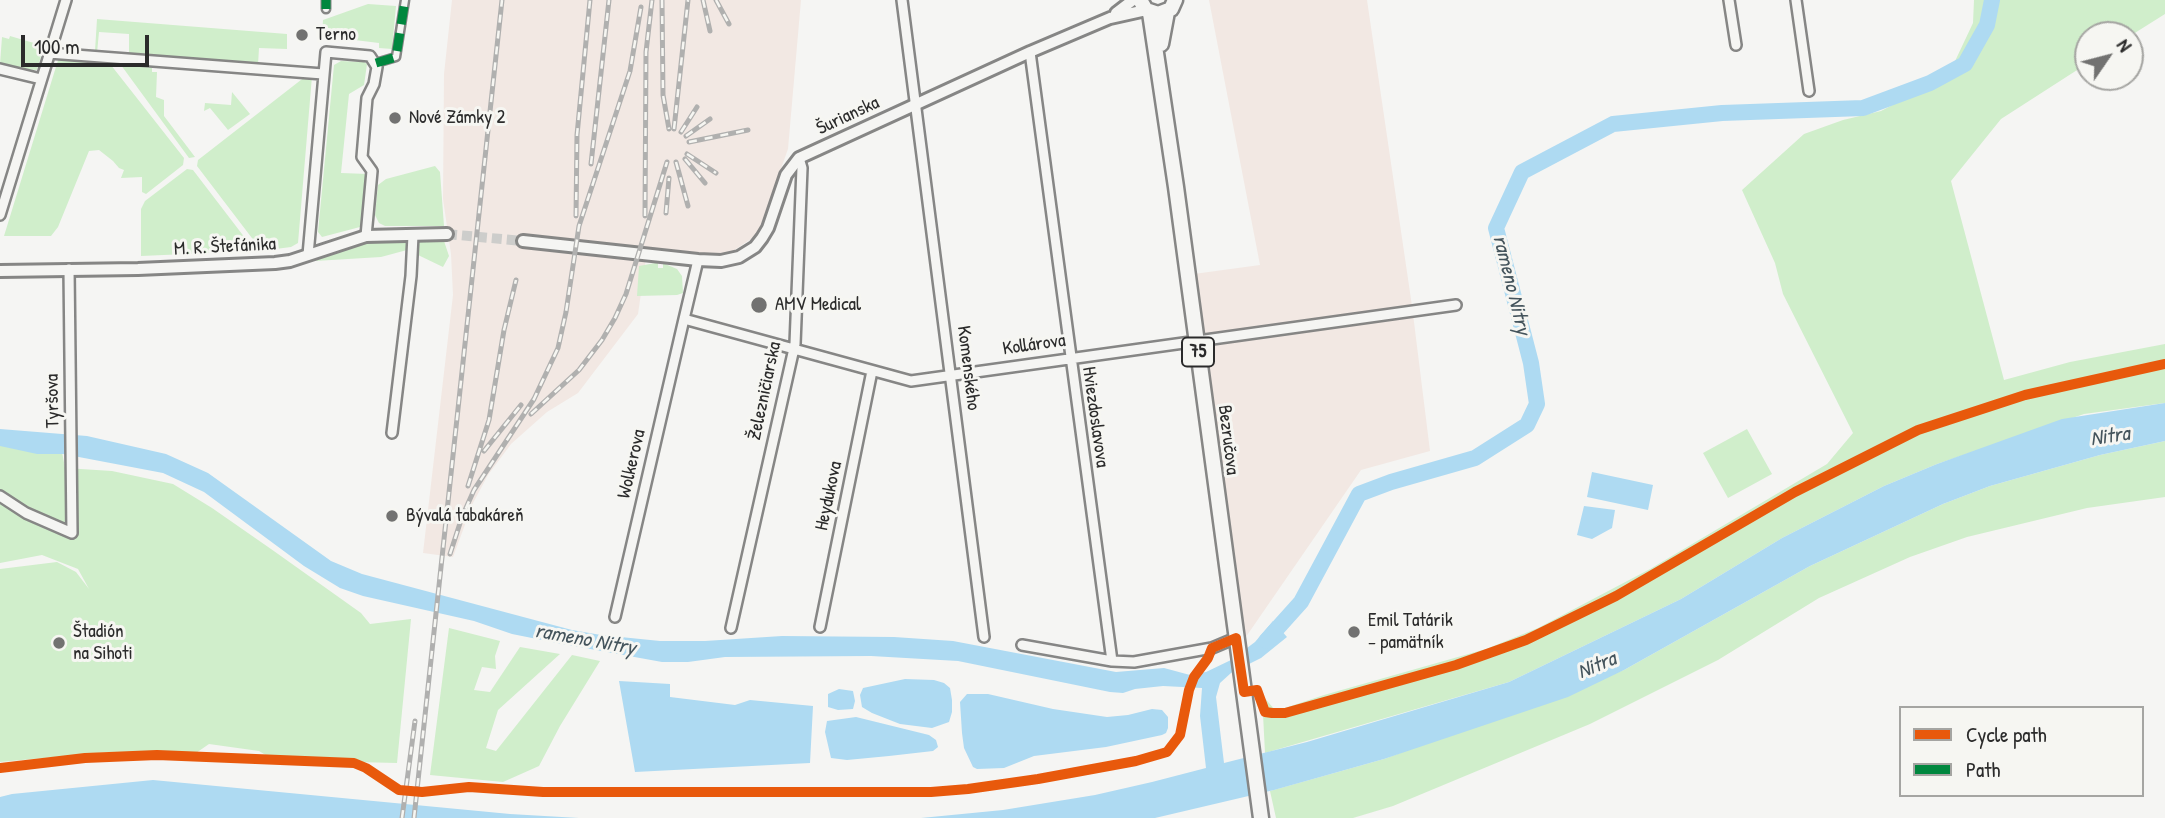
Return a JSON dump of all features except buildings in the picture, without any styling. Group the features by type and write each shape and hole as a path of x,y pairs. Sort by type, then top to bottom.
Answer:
{"main road":[{"name":"Bezručova","path":"1145,8 1158,14 1173,3"},
{"name":"Bezručova","path":"1158,66 1173,3"},
{"name":"Bezručova","path":"1145,8 1158,66 1197,341 1234,643 1250,731 1261,816"}],"street":[{"path":"0,215 66,0"},
{"path":"326,0 326,9"},
{"path":"376,63 396,57 405,0"},
{"name":"Komenského","path":"902,0 984,637"},
{"name":"Šurianska","path":"1110,18 1133,0"},
{"path":"1729,0 1736,45"},
{"path":"1796,0 1809,91"},
{"name":"Šurianska","path":"799,158 1030,51 1110,18 1145,8"},
{"name":"Hviezdoslavova","path":"1030,51 1112,661"},
{"path":"308,255 326,52 370,56 376,63 374,85 367,98 362,157 372,171 366,236"},
{"path":"49,53 323,74"},
{"path":"0,69 41,79"},
{"path":"523,242 641,256 698,260 732,259 745,254 758,243 768,228 786,175 799,158"},
{"name":"Železničiarska","path":"731,628 793,350 802,168 799,158"},
{"name":"M. R. Štefánika","path":"0,271 275,263 366,236 447,234"},
{"path":"393,433 413,277 413,235"},
{"path":"684,319 698,260"},
{"name":"Tyršova","path":"0,496 26,513 72,533 69,269"},
{"name":"Kollárova","path":"684,319 911,381 1456,305"},
{"name":"Wolkerova","path":"615,617 684,319"},
{"name":"Heydukova","path":"820,627 872,371"},
{"path":"1022,645 1112,661 1134,662 1234,643"}],"shaded area":[{"path":"452,0 801,0 788,149 759,230 730,253 701,255 647,251 638,314 578,393 547,412 511,444 488,475 473,503 453,557 423,553 453,295 451,254 443,199 444,74"},
{"path":"1209,0 1367,0 1412,306 1430,451 1361,470 1230,660 1179,276 1260,265"}],"green space":[{"path":"1974,0 2165,0 2165,14 2144,27 2144,21 2074,21 2074,72 2001,119 1951,181 2004,380 2070,362 2165,344 2165,403 2084,414 1937,464 1884,486 1782,538 1681,599 1509,682 1265,753 1262,695 1276,711 1486,649 1538,628 1650,569 1827,464 1853,433 1783,294 1775,263 1742,190 1804,134 1843,120 1881,111 1948,76 1973,23"},
{"path":"368,4 396,6 392,49 379,48 379,43 322,36 323,20"},
{"path":"97,19 287,34 287,49 259,48 258,65 129,56 129,34 99,32 97,53"},
{"path":"10,36 44,46 37,70 3,68 0,64 2,37 9,39"},
{"path":"59,57 107,60 184,158 183,165 146,194 142,192 142,177 121,178 124,170 99,150 89,151 58,227 51,236 4,236"},
{"path":"118,61 152,63 152,72 157,72 156,97 164,100 164,116 195,157 189,158"},
{"path":"341,61 367,64 364,85 349,94 341,173 368,174 365,218 360,227 322,237 318,232 334,65"},
{"path":"306,76 312,76 298,243 291,247 268,250 258,246 197,166 198,160"},
{"path":"232,92 250,114 228,130 210,108 204,111 205,103 231,105"},
{"path":"435,166 440,172 444,226 385,226 379,223 375,215 378,185 386,179"},
{"path":"187,169 193,170 255,251 141,256 141,209 145,201"},
{"path":"443,238 449,256 443,267 418,255 417,244 421,239"},
{"path":"403,239 407,242 407,250 381,257 315,261 338,251 376,241"},
{"path":"658,263 658,268 663,268 663,263 677,269 682,276 683,293 637,296 639,266"},
{"path":"1747,429 1772,474 1728,498 1703,453"},
{"path":"0,434 60,441 65,468 112,471 173,484 271,549 361,613 370,624 411,619 397,763 274,760 259,751 209,744 196,753 109,752 0,762 0,569 57,562 76,572 89,589 78,569 42,555 0,563"},
{"path":"2165,441 2165,497 2087,508 1967,537 1910,557 1819,598 1718,660 1590,724 1393,806 1353,818 1276,818 1270,791 1384,759 1624,670 1810,566 1943,504 1990,486 2100,455"},
{"path":"449,628 500,641 495,656 496,669 482,667 474,690 490,692 520,647 560,654 498,710 486,748 496,751 572,655 600,661 539,766 503,782 430,775"}],"water":[{"name":"Nitra","path":"2165,403 2165,441 2100,455 1990,486 1943,504 1810,566 1624,670 1568,697 1384,759 1274,790 1155,818 921,818 1003,810 1095,795 1206,768 1200,716 1202,688 1163,686 1123,693 1110,692 958,661 871,656 725,657 662,662 512,634 474,621 363,596 340,588 304,566 204,492 163,473 63,454 37,454 0,446 0,429 87,436 166,454 208,473 331,561 362,574 572,630 601,635 660,641 782,636 894,637 953,641 1116,672 1164,668 1190,675 1206,672 1231,660 1255,642 1273,621 1287,637 1261,658 1231,673 1220,683 1216,697 1224,763 1307,742 1509,682 1681,599 1782,538 1884,486 2062,419"},
{"path":"1592,472 1653,485 1648,510 1587,497"},
{"path":"1584,506 1615,510 1612,528 1592,539 1577,535"},
{"path":"905,679 934,680 950,688 952,712 949,722 932,728 900,724 862,707 860,695 863,688"},
{"path":"619,681 670,684 670,697 735,705 750,700 813,706 810,763 635,772"},
{"path":"839,689 853,691 853,709 838,710 828,707 828,694"},
{"path":"967,694 988,694 1053,709 1107,717 1152,709 1162,710 1168,717 1168,728 1162,735 1106,747 1034,756 1004,768 977,769 973,767 964,748 962,733 960,702"},
{"path":"856,717 929,735 936,740 938,747 933,751 889,756 847,760 831,758 825,732 827,721"},
{"path":"153,780 510,814 579,818 0,818 0,797 12,794"}],"waterway":[{"name":"rameno Nitry","path":"1266,641 1301,602 1359,494 1475,458 1527,425 1537,404 1531,363 1496,228 1522,172 1613,124 1722,113 1863,108 1930,83 1965,64 1987,25 1992,0"}],"tunnel":[{"path":"447,234 523,241"}],"railway":[{"path":"414,818 502,0"},
{"path":"576,216 577,135 590,0"},
{"path":"591,164 609,0"},
{"path":"645,216 646,52 652,0"},
{"path":"662,0 663,95 669,129"},
{"path":"674,129 688,0"},
{"path":"703,0 710,31"},
{"path":"716,0 729,24"},
{"path":"450,554 474,490 534,399 558,348 579,226 630,71 641,7"},
{"path":"681,132 697,107"},
{"path":"686,136 710,119"},
{"path":"689,142 748,130"},
{"path":"687,154 716,173"},
{"path":"685,159 705,183"},
{"path":"531,414 579,370 615,318 626,294 667,162"},
{"path":"676,162 688,206"},
{"path":"666,213 669,178"},
{"path":"468,486 489,420 504,330 516,280"},
{"path":"484,451 521,405"},
{"path":"402,818 415,721"}],"marked path":[{"path":"326,0 326,9"},
{"path":"376,63 396,57 405,0"}],"cycle path":[{"path":"0,768 85,758 157,755 354,763 399,790 422,792 469,787 543,792 931,792 1038,779 1136,761 1167,752 1180,735 1194,677 1212,648 1236,638 1244,692 1257,690 1265,712 1272,713 1285,713 1456,665 1526,640 1616,596 1795,492 1918,430 2025,395 2165,364"}],"place":[{"name":"Terno","path":"302,35"},
{"name":"Nové Zámky 2","path":"395,118"},
{"name":"AMV Medical","path":"759,305"},
{"name":"Bývalá tabakáreň","path":"392,516"},
{"name":"Emil Tatárik – pamätník","path":"1354,632"},
{"name":"Štadión na Sihoti","path":"59,643"}]}
